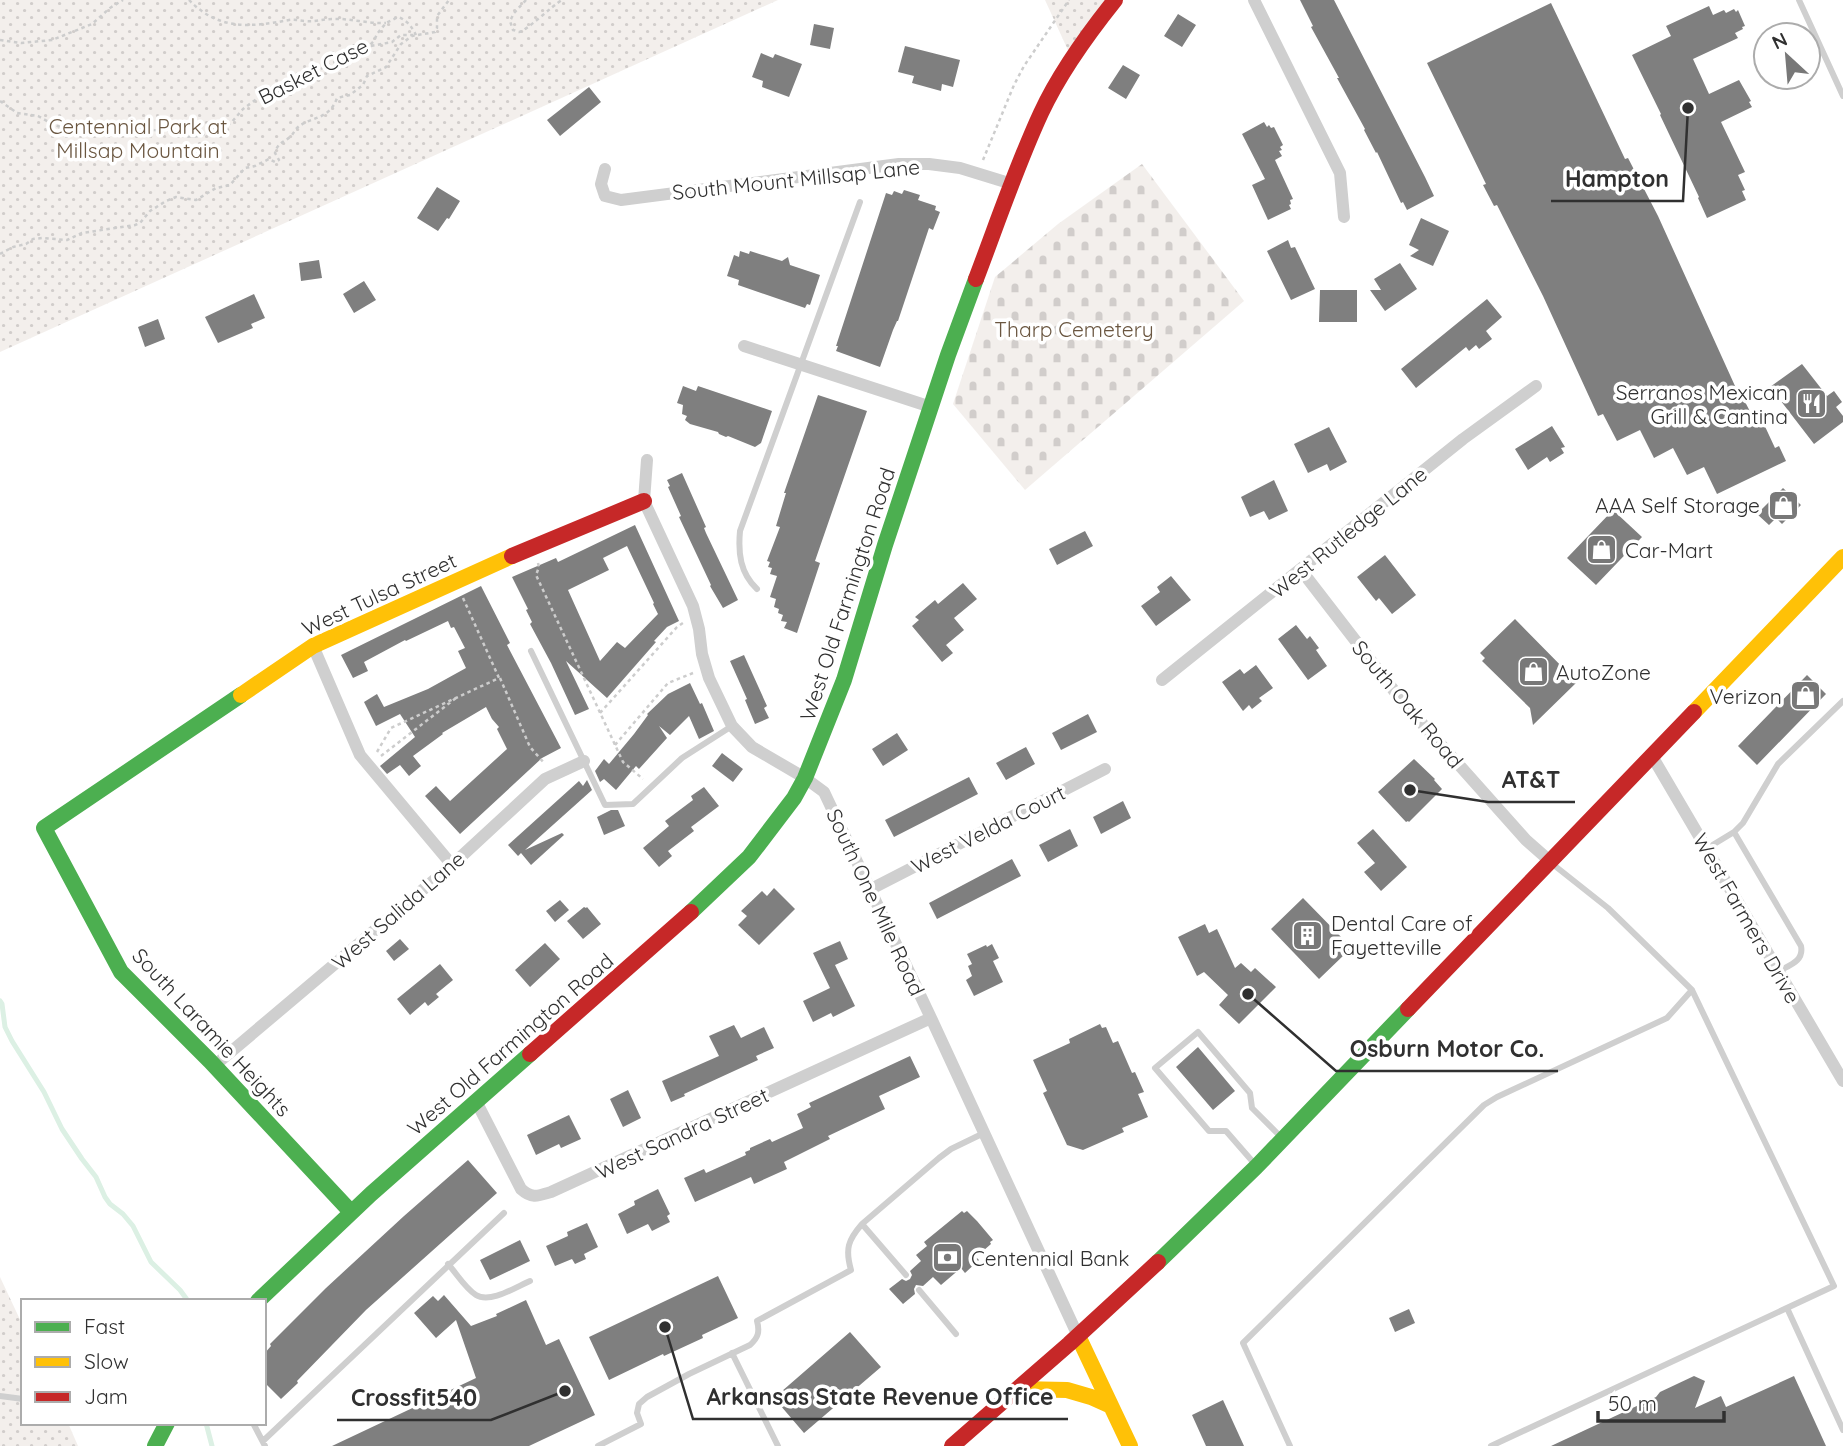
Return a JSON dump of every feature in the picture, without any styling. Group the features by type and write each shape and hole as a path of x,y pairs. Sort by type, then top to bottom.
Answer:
{"main road":[{"name":"West Old Farmington Road","path":"260,1299 351,1212 720,886 749,857 794,798 805,778 844,680 930,407 1012,184 1041,113 1063,72 1115,0"},
{"name":"West Tulsa Street","path":"44,828 313,646 644,500"},
{"path":"953,1446 1078,1336 1216,1207 1838,567"},
{"name":"South Laramie Heights","path":"44,828 121,971 351,1212"},
{"path":"1078,1336 1130,1446"},
{"path":"1018,1389 1067,1390 1111,1406"},
{"path":"155,1446 166,1425"}],"street":[{"path":"1254,0 1340,173 1343,217"},
{"name":"South Mount Millsap Lane","path":"605,169 601,184 605,196 621,200 899,164 960,168 1012,184"},
{"path":"744,346 930,407"},
{"name":"West Rutledge Lane","path":"1162,680 1463,439 1536,386"},
{"name":"South One Mile Road","path":"647,460 644,500 693,606 709,678 732,726 752,747 824,792 1078,1336"},
{"name":"South Oak Road","path":"1301,570 1402,701 1525,841 1551,862"},
{"path":"313,646 360,755 452,865"},
{"name":"West Farmers Drive","path":"1652,756 1843,1081"},
{"name":"West Salida Lane","path":"214,1066 452,865 545,779 584,761"},
{"name":"West Velda Court","path":"871,889 1105,769"},
{"name":"West Sandra Street","path":"476,1101 521,1189 528,1195 539,1196 931,1018"}],"lane":[{"path":"1799,0 1843,96"},
{"path":"757,589 751,584 740,561 740,531 860,202"},
{"path":"531,651 605,805 633,804 682,758 732,726"},
{"path":"1706,849 1734,832 1778,764 1843,701"},
{"path":"1734,832 1801,946 1803,953 1800,959 1779,971"},
{"path":"1491,1446 1835,1286 1692,990 1608,908 1551,862"},
{"path":"1290,1446 1243,1343 1484,1105 1667,1018 1692,990"},
{"path":"1256,1167 1226,1131 1209,1131 1155,1068 1198,1032 1251,1093 1252,1108 1283,1139"},
{"path":"598,1446 641,1424 639,1404 647,1397 756,1340 759,1329 757,1321 851,1270 847,1258 848,1246 853,1234 862,1224 951,1149 984,1133"},
{"path":"254,1425 264,1443 504,1213"},
{"path":"862,1224 906,1275"},
{"path":"448,1264 474,1294 482,1298 491,1298 530,1281"},
{"path":"919,1290 956,1334"},
{"path":"1787,1308 1843,1430"},
{"path":"732,1353 778,1446"},
{"path":"0,1396 21,1399"}],"path":[{"path":"0,40 21,43 52,40 92,24 122,0"},
{"name":"Basket Case","path":"189,0 197,9 213,18 240,26 272,24 293,19 335,19 371,24 386,23 398,17 413,28 416,36"},
{"path":"368,47 392,43 401,35 424,36 435,33 438,28 437,16 449,0"},
{"path":"526,0 510,21 513,30 519,32 562,0"},
{"path":"977,174 1019,75 1069,0"},
{"name":"Basket Case","path":"0,101 17,113 38,116 67,129 137,127 153,131 172,131 185,137 200,136 231,123 263,95 275,95 352,52 368,47 386,23"},
{"path":"0,254 33,239 67,240 82,233 135,225 150,211 171,199 182,197 196,200 216,188 230,185 245,168 269,159 275,162 279,160 275,153 282,140 292,136 299,126 325,114 335,106 337,98 350,95 358,89 367,76 386,67 401,44 416,36"},
{"path":"527,550 537,561 539,567 536,575 623,762 651,787"},
{"path":"455,582 530,747 554,775"},
{"path":"600,713 677,627 696,616"},
{"path":"615,745 668,683 706,667"},
{"path":"369,765 391,728 499,678"},
{"path":"369,765 456,698"}],"green space":[{"name":"Centennial Park at Millsap Mountain","path":"0,0 778,0 0,352"},
{"path":"1045,0 1115,0 1072,59"},
{"name":"Tharp Cemetery","path":"1142,164 1244,301 1025,490 953,404 995,277 1058,224"},
{"path":"0,1277 21,1322 21,1425 69,1425 78,1446 0,1446"}],"building":[{"path":"1300,0 1334,0 1434,196 1407,210 1403,202 1401,203 1311,27 1313,26"},
{"path":"1551,3 1625,159 1628,158 1658,216 1740,397 1742,396 1756,423 1762,420 1775,448 1779,446 1786,461 1717,494 1704,467 1687,475 1673,448 1654,458 1640,430 1617,441 1603,414 1598,416 1543,296 1497,205 1494,206 1483,185 1486,184 1427,63"},
{"path":"1709,6 1713,15 1724,10 1726,13 1738,10 1745,26 1735,33 1738,38 1693,59 1709,94 1739,80 1752,107 1721,122 1745,172 1738,175 1746,200 1707,218 1632,55 1671,36 1666,26"},
{"path":"1178,14 1196,25 1182,47 1164,36"},
{"path":"814,24 834,28 830,49 810,45"},
{"path":"905,46 960,60 953,87 942,84 941,91 912,83 914,76 898,72"},
{"path":"761,53 773,58 775,54 802,64 789,97 762,87 763,81 752,77"},
{"path":"1123,65 1140,75 1126,99 1108,88"},
{"path":"589,87 601,102 560,136 547,120"},
{"path":"1264,122 1267,127 1274,127 1283,145 1279,151 1282,156 1275,160 1293,199 1289,205 1291,209 1268,220 1252,185 1265,179 1242,134"},
{"path":"437,187 460,201 438,231 417,218"},
{"path":"904,190 920,195 918,200 936,206 935,210 940,212 933,230 929,228 880,367 836,351 836,346 886,193 892,195 894,191 902,194"},
{"path":"1421,218 1449,231 1433,266 1410,256 1419,250 1409,245"},
{"path":"1288,240 1291,248 1295,247 1315,289 1291,300 1267,251"},
{"path":"740,251 749,254 750,251 782,261 788,257 790,265 820,275 810,305 807,304 805,308 738,285 739,280 727,276 734,255 739,257"},
{"path":"319,260 322,278 301,281 299,263"},
{"path":"1400,263 1417,289 1385,311 1370,290 1381,290 1374,279"},
{"path":"364,281 376,300 354,313 343,294"},
{"path":"1320,290 1357,290 1357,322 1319,322"},
{"path":"254,294 265,318 251,324 253,328 218,343 205,317"},
{"path":"1487,299 1502,317 1486,331 1492,339 1479,349 1476,345 1469,351 1466,347 1416,388 1401,369"},
{"path":"158,319 165,339 145,347 138,327"},
{"name":"Serranos Mexican Grill & Cantina","path":"1802,364 1827,396 1834,391 1842,402 1836,407 1843,416 1843,422 1814,444 1770,387"},
{"path":"683,386 696,391 698,386 772,411 761,443 755,447 690,424 685,420 687,416 682,414 683,405 677,403"},
{"path":"818,395 867,411 815,561 820,563 797,633 784,628 787,622 781,621 783,615 774,607 776,599 770,597 777,576 770,574 772,568 768,567 770,562 767,561 780,527 776,526 784,493"},
{"path":"1552,426 1565,447 1561,448 1564,453 1550,462 1547,457 1528,470 1515,449"},
{"path":"1329,427 1347,462 1330,471 1327,464 1308,473 1294,444"},
{"path":"682,473 706,527 706,533 738,600 723,608 710,586 668,487 670,486 667,480"},
{"path":"1274,480 1288,511 1269,520 1264,511 1250,517 1241,497"},
{"name":"AAA Self Storage","path":"1783,488 1801,505 1782,524 1776,518 1769,525 1757,514"},
{"name":"Car-Mart","path":"1613,510 1642,537 1596,585 1567,558"},
{"path":"635,525 679,621 667,627 607,698 566,661 589,709 575,715 530,624 532,622 526,610 528,609 512,577 556,558 558,562","holes":["627,546 658,614 625,648 617,642 600,661 568,590 609,570 603,558"]},
{"path":"1085,531 1093,546 1057,565 1049,549"},
{"path":"1385,555 1416,595 1392,614 1379,598 1376,601 1357,577"},
{"path":"1171,576 1191,600 1156,626 1141,606 1160,592 1157,587"},
{"path":"963,583 977,599 954,618 964,630 946,645 953,653 942,662 912,626 919,620 915,617 935,600 938,604"},
{"path":"481,586 510,643 507,645 561,748 542,758 460,834 425,796 436,786 450,801 507,749 497,729 499,727 486,707 442,733 413,756 421,766 409,776 400,765 387,774 380,766 415,737 400,714 376,726 364,702 377,694 384,707 428,689 466,668 458,651 465,648 454,627 451,628 448,621 405,640 364,662 368,671 353,678 341,655"},
{"name":"AutoZone","path":"1515,619 1577,682 1533,725 1530,708 1482,661 1485,658 1480,653"},
{"path":"1296,625 1307,639 1310,636 1327,666 1308,680 1278,639"},
{"path":"744,655 767,706 764,708 769,718 755,724 730,661"},
{"path":"1256,665 1273,688 1259,698 1262,701 1252,709 1249,705 1243,711 1222,682 1240,669 1244,674"},
{"path":"1807,675 1826,694 1757,765 1738,746"},
{"path":"690,683 714,731 699,739 689,716 670,735 659,726 667,738 639,769 636,766 616,790 604,779 600,782 595,771 604,759 609,764 647,714 668,694"},
{"path":"1088,714 1097,732 1061,750 1052,733"},
{"path":"897,733 908,750 883,766 872,749"},
{"path":"1026,747 1035,764 1006,780 996,763"},
{"path":"722,753 743,769 733,782 712,766"},
{"path":"1414,759 1442,789 1406,822 1378,792"},
{"path":"969,777 978,794 894,837 885,820"},
{"path":"587,780 592,790 525,850 562,833 564,835 531,865 521,853 518,856 508,845 579,781 583,786"},
{"path":"704,787 719,806 691,827 694,831 668,851 672,856 659,867 643,848 669,826 665,821 693,800 691,796"},
{"path":"1123,801 1131,818 1101,834 1093,817"},
{"path":"611,810 618,810 625,826 604,835 597,817"},
{"path":"1070,829 1078,846 1048,862 1039,845"},
{"path":"1373,829 1407,867 1381,891 1364,872 1375,863 1357,843"},
{"path":"1012,859 1021,876 937,919 929,903"},
{"path":"774,888 795,909 759,945 738,925 747,916 741,911 762,891 767,896"},
{"name":"Dental Care of Fayetteville","path":"1303,898 1345,941 1351,941 1350,954 1345,954 1319,979 1271,929"},
{"path":"560,900 569,910 555,922 546,911"},
{"path":"587,907 601,924 583,939 567,921"},
{"path":"1205,924 1209,933 1217,929 1235,968 1241,963 1251,972 1255,968 1276,987 1239,1024 1219,1005 1228,995 1204,972 1197,976 1178,937"},
{"path":"400,939 409,949 394,961 386,951"},
{"path":"840,941 848,959 835,965 855,1006 833,1017 831,1013 813,1022 803,1001 830,988 813,953"},
{"path":"545,943 560,959 530,987 515,970"},
{"path":"992,944 999,958 993,961 1003,982 974,996 966,980 972,976 968,966 972,964 967,954"},
{"path":"440,964 453,980 436,994 439,997 428,1006 425,1002 410,1015 397,999"},
{"path":"1100,1024 1102,1028 1106,1027 1113,1043 1118,1041 1132,1073 1135,1072 1144,1092 1138,1094 1148,1117 1122,1128 1124,1132 1083,1150 1067,1145 1043,1093 1047,1091 1033,1060 1070,1043 1069,1039"},
{"path":"734,1025 741,1038 764,1027 774,1048 756,1056 758,1060 671,1102 662,1081 719,1056 709,1036"},
{"path":"1198,1047 1235,1091 1213,1110 1176,1067"},
{"path":"910,1056 920,1077 879,1096 885,1109 828,1136 830,1139 784,1162 787,1169 754,1184 751,1177 695,1202 684,1178 704,1169 706,1173 746,1155 745,1152 750,1148 770,1139 772,1142 803,1128 797,1114 811,1107 809,1103"},
{"path":"628,1090 641,1118 623,1127 610,1099"},
{"path":"569,1115 581,1139 561,1148 559,1144 536,1155 527,1135"},
{"path":"468,1160 497,1193 366,1310 281,1399 266,1384 266,1352 270,1344 404,1216"},
{"path":"658,1189 670,1214 667,1216 670,1222 652,1231 648,1224 627,1234 618,1214 635,1205 634,1201"},
{"name":"Centennial Bank","path":"962,1211 967,1211 977,1221 993,1240 991,1244 976,1257 979,1260 965,1273 961,1268 941,1285 933,1277 923,1286 916,1285 915,1294 903,1304 889,1289 902,1279 910,1279 910,1271 921,1261 916,1255 927,1246 924,1242"},
{"path":"587,1223 598,1247 584,1254 586,1259 575,1264 572,1259 555,1266 546,1246"},
{"path":"520,1240 530,1261 490,1280 480,1260"},
{"path":"718,1276 738,1318 702,1335 703,1338 609,1380 589,1337"},
{"path":"444,1295 471,1326 526,1300 546,1345 559,1339 595,1415 529,1446 332,1446 476,1378 456,1320 436,1338 414,1313 433,1296 438,1301"},
{"path":"1409,1309 1415,1323 1395,1332 1389,1318"},
{"path":"850,1332 881,1367 804,1433 774,1398"},
{"path":"1694,1376 1705,1381 1695,1408 1721,1396 1726,1407 1794,1376 1826,1446 1551,1446 1656,1397 1660,1392"},
{"path":"1223,1400 1244,1446 1206,1446 1192,1415"}],"waterway":[{"path":"0,1001 5,1027 44,1092 62,1129 96,1177 110,1204 133,1226 151,1262 187,1299"},
{"path":"207,1425 212,1446"}],"traffic: fast":[{"path":"691,912 749,857 794,798 805,778 844,680 885,545 976,279"},
{"path":"241,695 44,828 121,972 210,1061 351,1212"},
{"path":"1158,1262 1256,1167 1408,1009"},
{"path":"260,1299 371,1194 530,1054"},
{"path":"155,1446 166,1425"}],"traffic: slow":[{"path":"241,695 313,646 512,556"},
{"path":"1694,712 1843,557"},
{"path":"1078,1336 1130,1446"},
{"path":"1018,1389 1067,1390 1111,1406"}],"traffic: jam":[{"path":"976,279 1023,154 1048,98 1075,54 1115,0"},
{"path":"512,556 644,501"},
{"path":"1408,1009 1694,712"},
{"path":"530,1054 691,912"},
{"path":"952,1446 1158,1262"}],"place":[{"name":"Hampton","path":"1688,108"},
{"name":"Serranos Mexican Grill & Cantina","path":"1811,404"},
{"name":"AAA Self Storage","path":"1783,505"},
{"name":"Car-Mart","path":"1602,550"},
{"name":"AutoZone","path":"1533,672"},
{"name":"Verizon","path":"1805,696"},
{"name":"AT&T","path":"1410,790"},
{"name":"Dental Care of Fayetteville","path":"1308,935"},
{"name":"Osburn Motor Co.","path":"1248,994"},
{"name":"Centennial Bank","path":"948,1258"},
{"name":"Arkansas State Revenue Office","path":"665,1327"},
{"name":"Crossfit540","path":"565,1391"}]}
